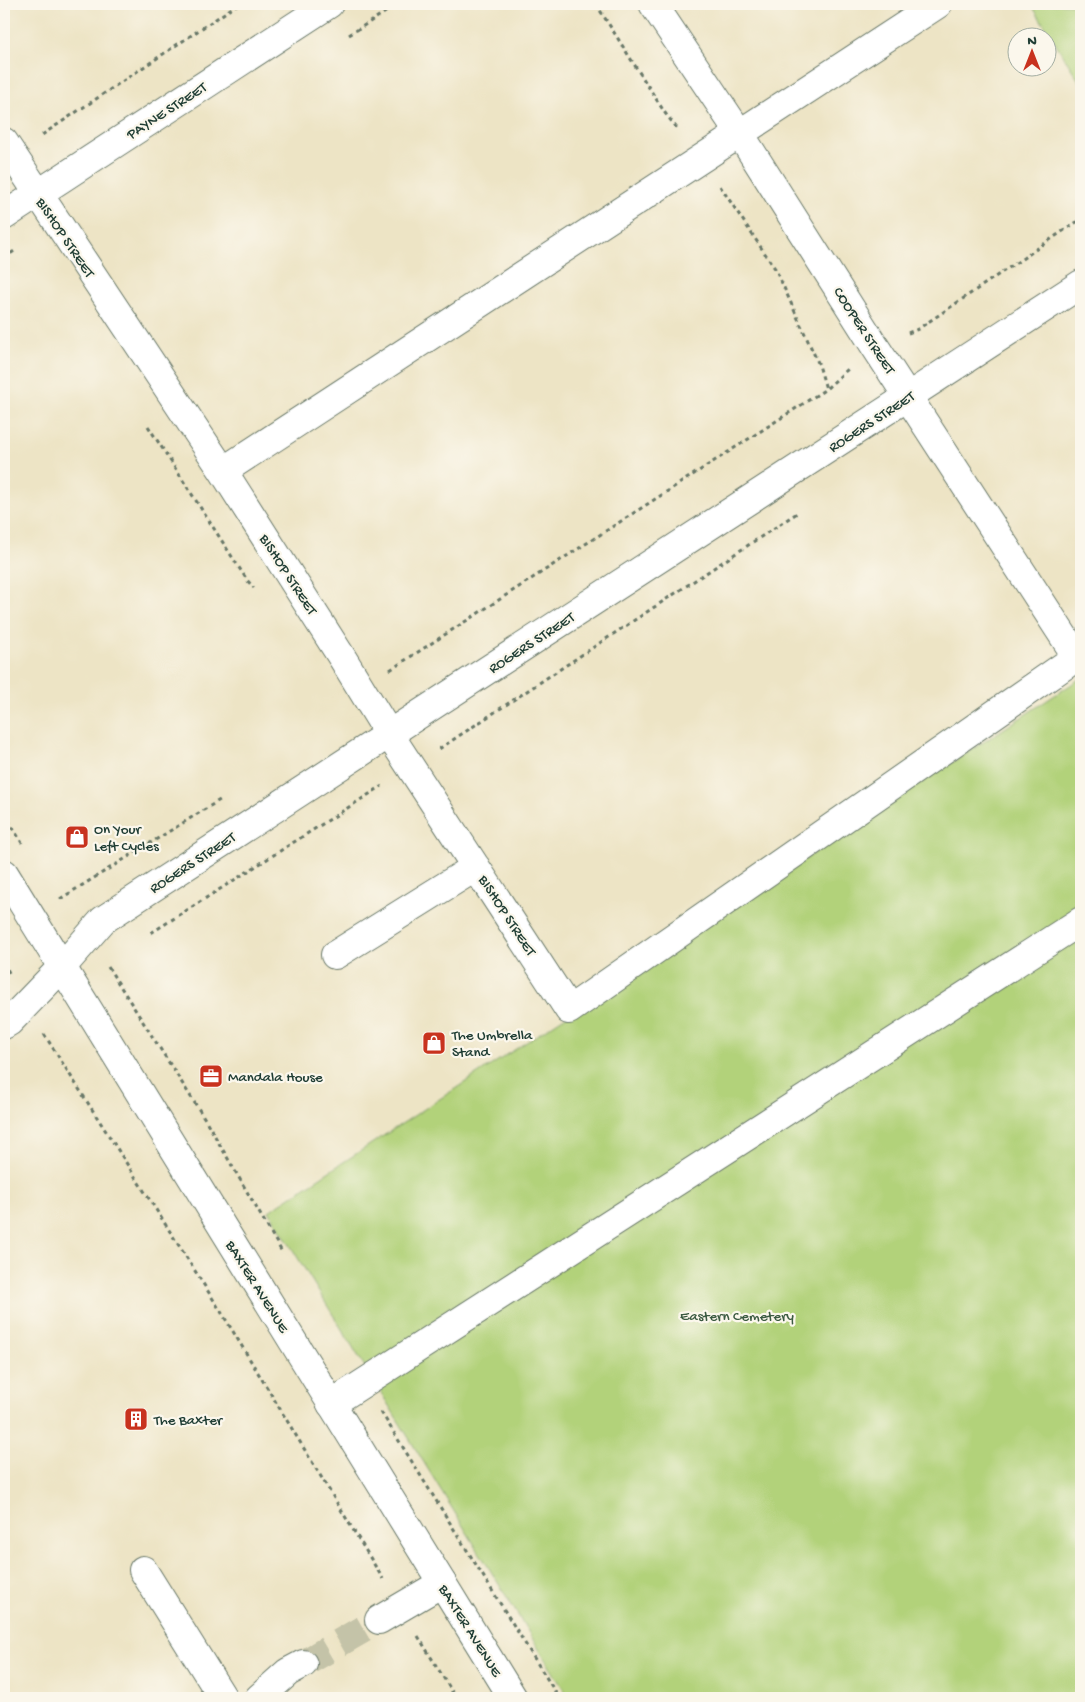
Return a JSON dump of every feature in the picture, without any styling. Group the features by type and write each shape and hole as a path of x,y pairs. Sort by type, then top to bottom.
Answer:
{"street":[{"name":"PAYNE STREET","path":"4,216 330,4"},
{"name":"COOPER STREET","path":"653,4 740,134 874,346 1079,656"},
{"path":"223,471 702,160 938,4"},
{"name":"BISHOP STREET","path":"8,149 223,471 412,770 569,1010 1079,656"},
{"name":"ROGERS STREET","path":"4,1026 62,967 103,920 1081,284"},
{"path":"335,955 476,867"},
{"name":"BAXTER AVENUE","path":"4,873 513,1698"},
{"path":"331,1404 1081,921"},
{"path":"142,1570 223,1698"},
{"path":"379,1620 442,1583"},
{"path":"259,1698 288,1672 303,1664"}],"path":[{"path":"8,149 238,4"},
{"path":"596,4 665,112 702,160 776,270 819,365 826,389"},
{"path":"367,698 379,676 826,389 874,346 918,328 1081,219"},
{"path":"146,936 378,788 412,770 434,752 799,512"},
{"path":"60,899 225,796"},
{"path":"4,813 23,845"},
{"path":"54,892 90,935 105,963 205,1119 282,1253"},
{"path":"4,962 23,1007 50,1043 214,1302 383,1579"},
{"path":"361,1385 384,1416 559,1698"},
{"path":"418,1635 456,1698"}],"green space":[{"path":"1031,4 1081,4 1081,84 1058,47 1058,28 1046,28"},
{"name":"Eastern Cemetery","path":"1081,678 1081,1698 569,1698 269,1211"}],"tunnel":[{"path":"303,1664 379,1620"}],"place":[{"name":"On Your Left Cycles","path":"77,837"},
{"name":"The Umbrella Stand","path":"434,1043"},
{"name":"Mandala House","path":"211,1076"},
{"name":"The Baxter","path":"136,1419"}]}
